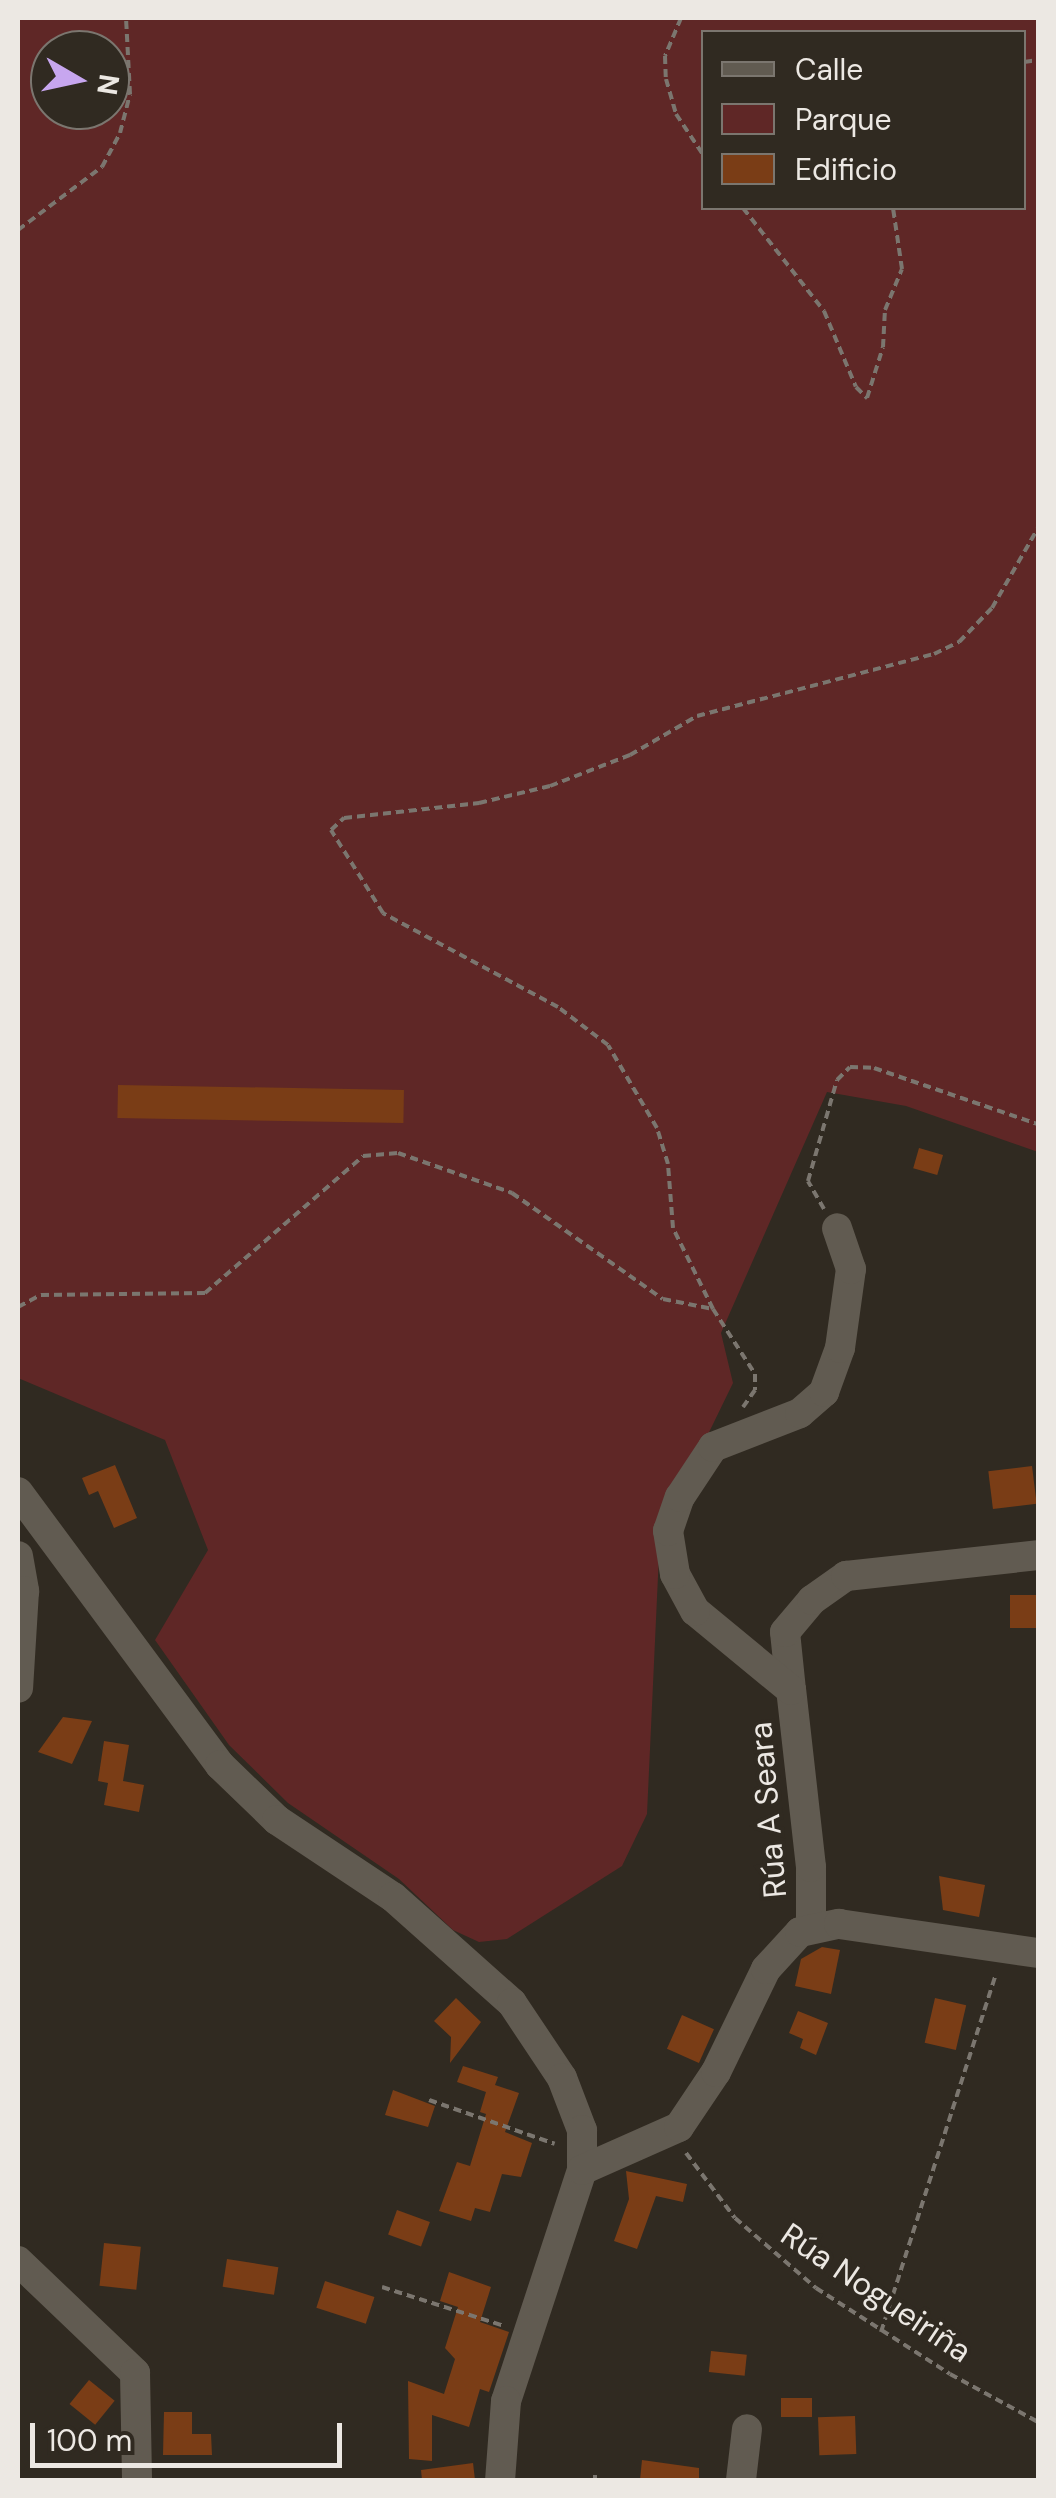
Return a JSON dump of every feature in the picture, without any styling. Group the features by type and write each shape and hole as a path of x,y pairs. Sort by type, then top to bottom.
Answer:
{"street":[{"path":"713,1447 789,1418 824,1392 840,1348 852,1268 837,1228"},
{"name":"Rúa A Seara","path":"713,1447 669,1522 674,1574 704,1621 791,1690 811,1867 811,1927"},
{"path":"18,1492 220,1765 277,1820 394,1897 532,2025 576,2110 583,2161 506,2401 500,2480"},
{"path":"791,1690 786,1632 837,1582 871,1570 1038,1555"},
{"path":"18,1556 24,1591 18,1688"},
{"name":"Rúa A Seara","path":"673,2132 716,2072 777,1952 811,1927 850,1925 1038,1954"},
{"path":"583,2161 673,2132"},
{"path":"18,2261 135,2373 138,2480"},
{"path":"741,2480 747,2429"}],"path":[{"path":"18,230 102,167 120,134 130,94 126,18"},
{"path":"680,18 665,56 666,79 676,114 701,152"},
{"path":"745,210 824,311 856,387 867,398 883,347 885,310 902,269 893,210"},
{"path":"713,1447 755,1390 750,1358 713,1309 673,1228 657,1128 608,1045 558,1007 383,914 330,830 344,818 479,802 550,786 630,755 697,716 934,654 959,642 992,608 1038,528"},
{"path":"837,1228 808,1186 828,1105 850,1067 874,1068 1038,1124"},
{"path":"18,1307 41,1295 204,1294 363,1156 398,1153 512,1193 663,1299 713,1309"},
{"path":"881,2332 1004,1946"},
{"path":"429,2100 583,2161"},
{"name":"Rúa Nogueiriña","path":"673,2132 735,2218 881,2332 1038,2422"},
{"path":"382,2287 528,2334"}],"green space":[{"path":"18,18 1038,18 1038,1152 906,1106 827,1092 721,1333 733,1383 660,1533 647,1814 622,1866 507,1939 479,1942 453,1930 399,1879 288,1803 229,1745 155,1640 208,1550 165,1440 18,1378"}],"building":[{"path":"118,1085 404,1090 403,1123 117,1118"},
{"path":"919,1148 943,1155 937,1175 913,1168"},
{"path":"115,1465 137,1518 114,1528 98,1491 89,1495 82,1478"},
{"path":"1032,1466 1037,1504 993,1509 988,1471"},
{"path":"1010,1595 1038,1595 1038,1628 1010,1628"},
{"path":"63,1717 92,1721 72,1764 38,1752"},
{"path":"104,1741 129,1745 123,1781 144,1785 139,1812 104,1805 108,1783 98,1781"},
{"path":"939,1876 985,1885 979,1917 943,1910"},
{"path":"822,1947 840,1950 831,1994 795,1986 801,1959"},
{"path":"456,1998 481,2022 450,2063 451,2037 434,2021"},
{"path":"935,1998 966,2005 956,2050 925,2043"},
{"path":"798,2011 828,2023 816,2055 800,2048 803,2039 789,2033"},
{"path":"682,2015 714,2029 699,2063 667,2049"},
{"path":"463,2066 498,2077 495,2085 519,2093 505,2132 532,2143 521,2177 502,2174 490,2212 475,2208 471,2221 439,2211 457,2162 470,2166 486,2114 480,2112 486,2092 457,2082"},
{"path":"393,2090 435,2106 428,2127 385,2115"},
{"path":"626,2171 687,2184 683,2202 656,2196 637,2249 614,2241 629,2199"},
{"path":"397,2210 430,2222 421,2246 388,2234"},
{"path":"104,2243 141,2247 136,2290 100,2286"},
{"path":"227,2259 278,2267 274,2295 223,2287"},
{"path":"449,2272 491,2287 480,2322 509,2332 489,2392 480,2389 469,2427 432,2415 432,2461 409,2459 408,2381 444,2394 455,2359 445,2348 458,2307 440,2301"},
{"path":"325,2281 374,2297 366,2324 316,2308"},
{"path":"711,2351 747,2355 745,2376 709,2372"},
{"path":"89,2380 115,2401 95,2425 69,2404"},
{"path":"781,2398 812,2398 812,2417 781,2417"},
{"path":"164,2412 192,2412 192,2434 211,2434 212,2455 163,2455"},
{"path":"855,2416 856,2454 819,2455 818,2417"},
{"path":"642,2460 699,2468 699,2480 640,2480"},
{"path":"473,2463 475,2480 422,2480 421,2470"}]}
